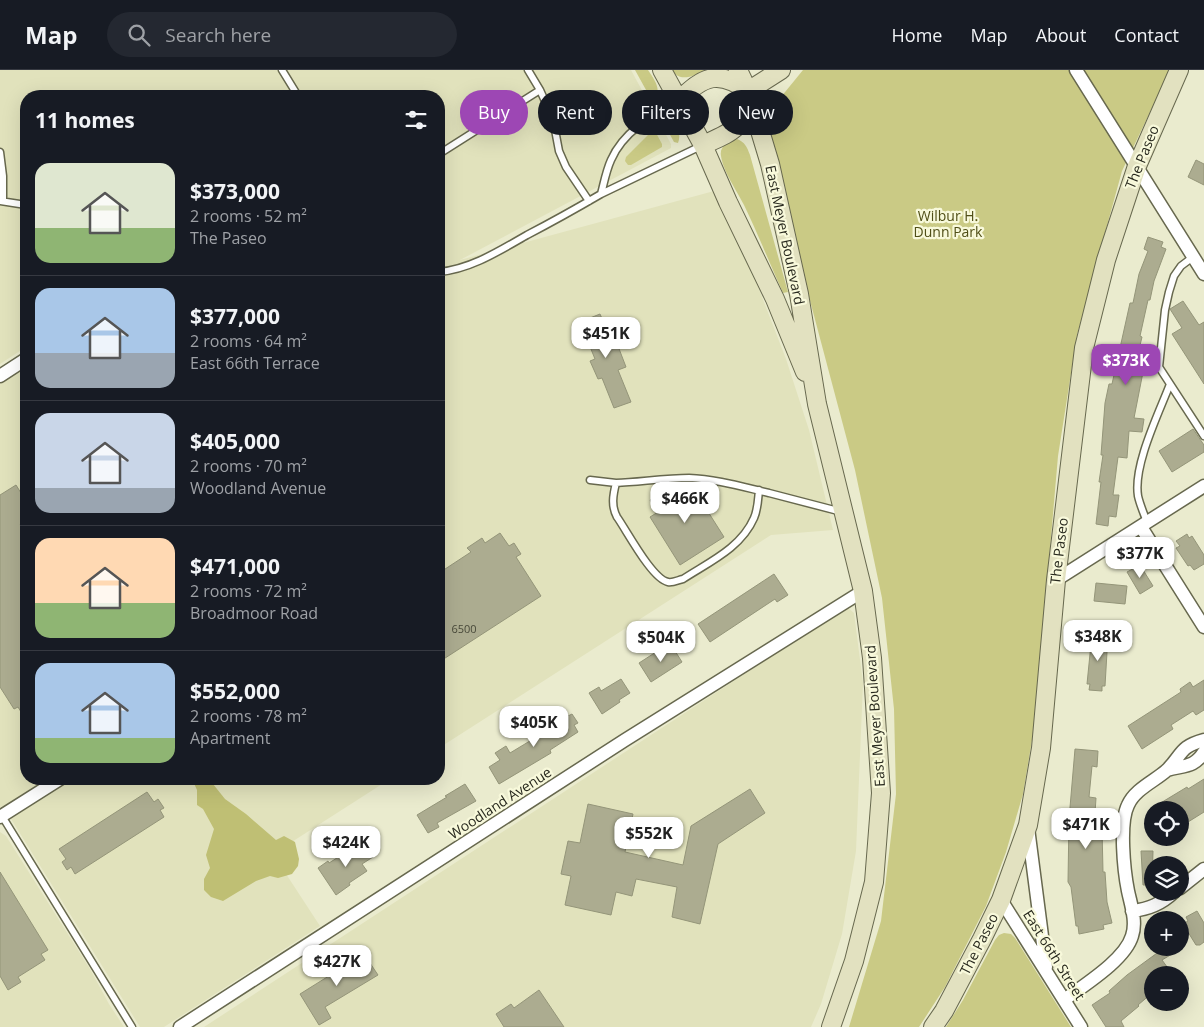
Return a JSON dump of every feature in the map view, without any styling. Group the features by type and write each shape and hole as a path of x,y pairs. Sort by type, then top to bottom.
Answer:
{"main road":[{"path":"662,70 674,90"},
{"name":"East Meyer Boulevard","path":"738,70 748,90"},
{"path":"750,90 781,70"},
{"name":"The Paseo","path":"933,1027 944,1011 1001,900 1028,825 1041,748 1056,580 1084,348 1106,260 1137,166 1179,70"},
{"path":"690,90 699,81 707,77 716,76 733,80 747,90"},
{"path":"698,135 703,145 725,135"},
{"name":"East Meyer Boulevard","path":"761,135 770,164 797,284 817,404 863,591 872,658 881,794 874,882 854,961 831,1027"},
{"name":"East Meyer Boulevard","path":"703,145 775,299 817,404"}],"street":[{"path":"1076,70 1204,274"},
{"path":"0,376 20,363"},
{"path":"1056,580 1204,486"},
{"path":"1144,524 1204,627"},
{"name":"Woodland Avenue","path":"180,1027 625,740 863,591"},
{"path":"1064,1000 1120,957 1132,936 1134,922 1126,880 1123,821 1128,804 1140,791 1167,770 1182,750 1191,744 1204,740"},
{"path":"1167,770 1192,764 1200,759 1204,752"},
{"path":"1,816 50,785"},
{"path":"1028,825 1046,972"},
{"path":"1189,881 1204,870"},
{"name":"East 66th Street","path":"1001,900 1081,1027"},
{"path":"1132,911 1151,908 1165,901"}],"lane":[{"path":"282,70 294,90"},
{"path":"528,70 540,90"},
{"path":"445,150 538,91"},
{"path":"556,135 559,151 566,167 589,201"},
{"path":"602,194 611,160 622,142 629,135"},
{"path":"445,271 463,267 489,256 602,194 703,145"},
{"path":"0,152 4,176 1,201 20,204"},
{"path":"1193,257 1181,266 1174,276 1169,292 1165,310 1159,366 1204,436"},
{"path":"1144,524 1137,483 1142,459 1170,384"},
{"path":"590,480 616,483 686,478 700,479 759,490 844,512"},
{"path":"616,483 613,502 614,512 653,572 667,582 683,579 728,550 737,542 746,532 755,516 759,490"},
{"path":"1,816 132,1027"}],"shaded area":[{"path":"0,70 631,70 642,90 622,90 622,135 666,135 671,148 460,260 714,191 752,271 786,359 809,430 833,530 771,535 445,744 445,90 20,90 20,351 0,364"},
{"path":"20,371 20,785 381,785 273,854 320,926 164,1027 140,1027 3,806 0,807 0,384"},
{"path":"847,607 854,613 863,683 856,851 842,934 821,1004 811,1027 204,1027"},
{"path":"195,785 214,785 225,799 276,840 284,836 295,842 299,859 298,866 292,874 278,878 270,876 256,881 223,901 211,897 204,890 204,879 210,868 206,855 214,829 203,809 197,805 197,790"},
{"path":"0,832 6,836 90,969 124,1027 0,1027"}],"green space":[{"path":"635,70 648,70 655,81 658,90 646,90"},
{"path":"672,70 705,70 692,76 683,77 675,74"},
{"name":"Wilbur H. Dunn Park","path":"803,70 1170,70 1122,171 1077,335 1058,456 1035,722 1023,794 1006,852 986,906 945,987 919,1027 849,1027 881,921 896,794 894,709 882,598 855,470 770,150 770,135 793,135 793,90 787,90"},
{"path":"648,135 657,135 662,144 662,147 631,165 628,165 625,161 626,157"},
{"path":"670,135 679,135 678,143 674,142"},
{"path":"737,139 745,145 750,155 788,292 783,293 744,205 722,162 721,152 723,147"},
{"path":"1004,933 1011,934 1015,938 1071,1027 946,1027 963,1000 995,940"}],"building":[{"path":"1196,160 1204,164 1204,185 1188,177"},
{"path":"1148,237 1163,242 1161,247 1166,249 1154,281 1150,300 1148,300 1135,366 1144,367 1134,418 1144,419 1142,432 1129,431 1127,458 1118,457 1113,495 1119,495 1116,517 1109,516 1108,526 1096,524 1101,482 1099,482 1103,455 1101,455 1105,403 1109,384 1112,384 1130,303 1133,303 1139,274 1148,251 1144,249"},
{"path":"1183,301 1199,325 1204,322 1204,384 1172,334 1182,328 1170,309"},
{"path":"600,314 609,335 613,333 626,367 618,370 631,402 614,408 602,378 598,379 590,361 595,359 580,322"},
{"path":"1193,429 1204,445 1204,452 1172,472 1159,451"},
{"path":"16,485 20,491 20,710 18,707 14,709 0,687 0,495"},
{"path":"671,487 678,498 693,488 724,537 680,565 650,517 658,512 650,500"},
{"path":"500,533 509,546 514,543 521,554 516,557 541,596 445,658 445,569 471,552 467,548 482,538 485,543"},
{"path":"1187,534 1189,538 1192,536 1204,555 1204,564 1194,570 1190,565 1188,566 1176,548 1180,546 1176,541"},
{"path":"1140,565 1153,586 1140,594 1127,572"},
{"path":"774,574 788,595 777,602 775,599 710,642 698,624"},
{"path":"1096,583 1127,586 1125,604 1094,601"},
{"path":"1092,634 1108,635 1105,686 1102,686 1102,691 1089,690 1090,684 1087,684"},
{"path":"670,643 682,662 651,682 639,663"},
{"path":"621,679 630,693 602,714 589,693 599,687 601,691"},
{"path":"1204,680 1204,710 1196,715 1193,711 1171,725 1173,729 1142,749 1128,726 1181,692 1180,689 1190,682 1193,687"},
{"path":"564,711 568,716 572,714 578,723 574,725 578,732 550,750 551,753 499,784 489,767 500,760 495,753 506,746 510,753 553,727 549,721"},
{"path":"1075,749 1098,751 1097,767 1092,766 1089,797 1096,798 1094,828 1102,828 1103,872 1105,872 1107,902 1112,923 1103,925 1104,929 1079,934 1078,926 1076,926 1071,887 1068,882 1069,819"},
{"path":"1204,779 1204,812 1189,821 1189,801 1164,801 1187,787 1188,789"},
{"path":"465,784 476,801 437,823 439,827 428,833 417,815"},
{"path":"750,789 765,813 718,844 700,924 672,917 677,887 636,879 632,896 616,892 611,915 565,905 571,876 561,874 568,841 580,843 588,804 633,814 625,852 683,865 691,826"},
{"path":"147,792 154,802 158,799 164,808 160,810 164,817 75,874 71,867 67,870 62,862 66,859 59,849"},
{"path":"362,842 373,857 362,864 367,871 349,883 350,885 336,895 318,868"},
{"path":"1141,851 1153,851 1153,856 1144,856 1143,885"},
{"path":"0,872 48,950 41,954 45,960 18,977 21,982 8,990 0,976"},
{"path":"1197,911 1204,923 1204,942 1200,945 1196,945 1189,934 1189,915"},
{"path":"364,954 378,975 325,1007 331,1018 319,1025 300,994"},
{"path":"1153,956 1169,956 1162,960 1166,966 1144,966 1144,1000 1121,1021 1124,1027 1106,1027 1092,1005 1110,993 1109,991"},
{"path":"539,990 564,1027 504,1027 496,1014 511,1004 514,1008"}]}
